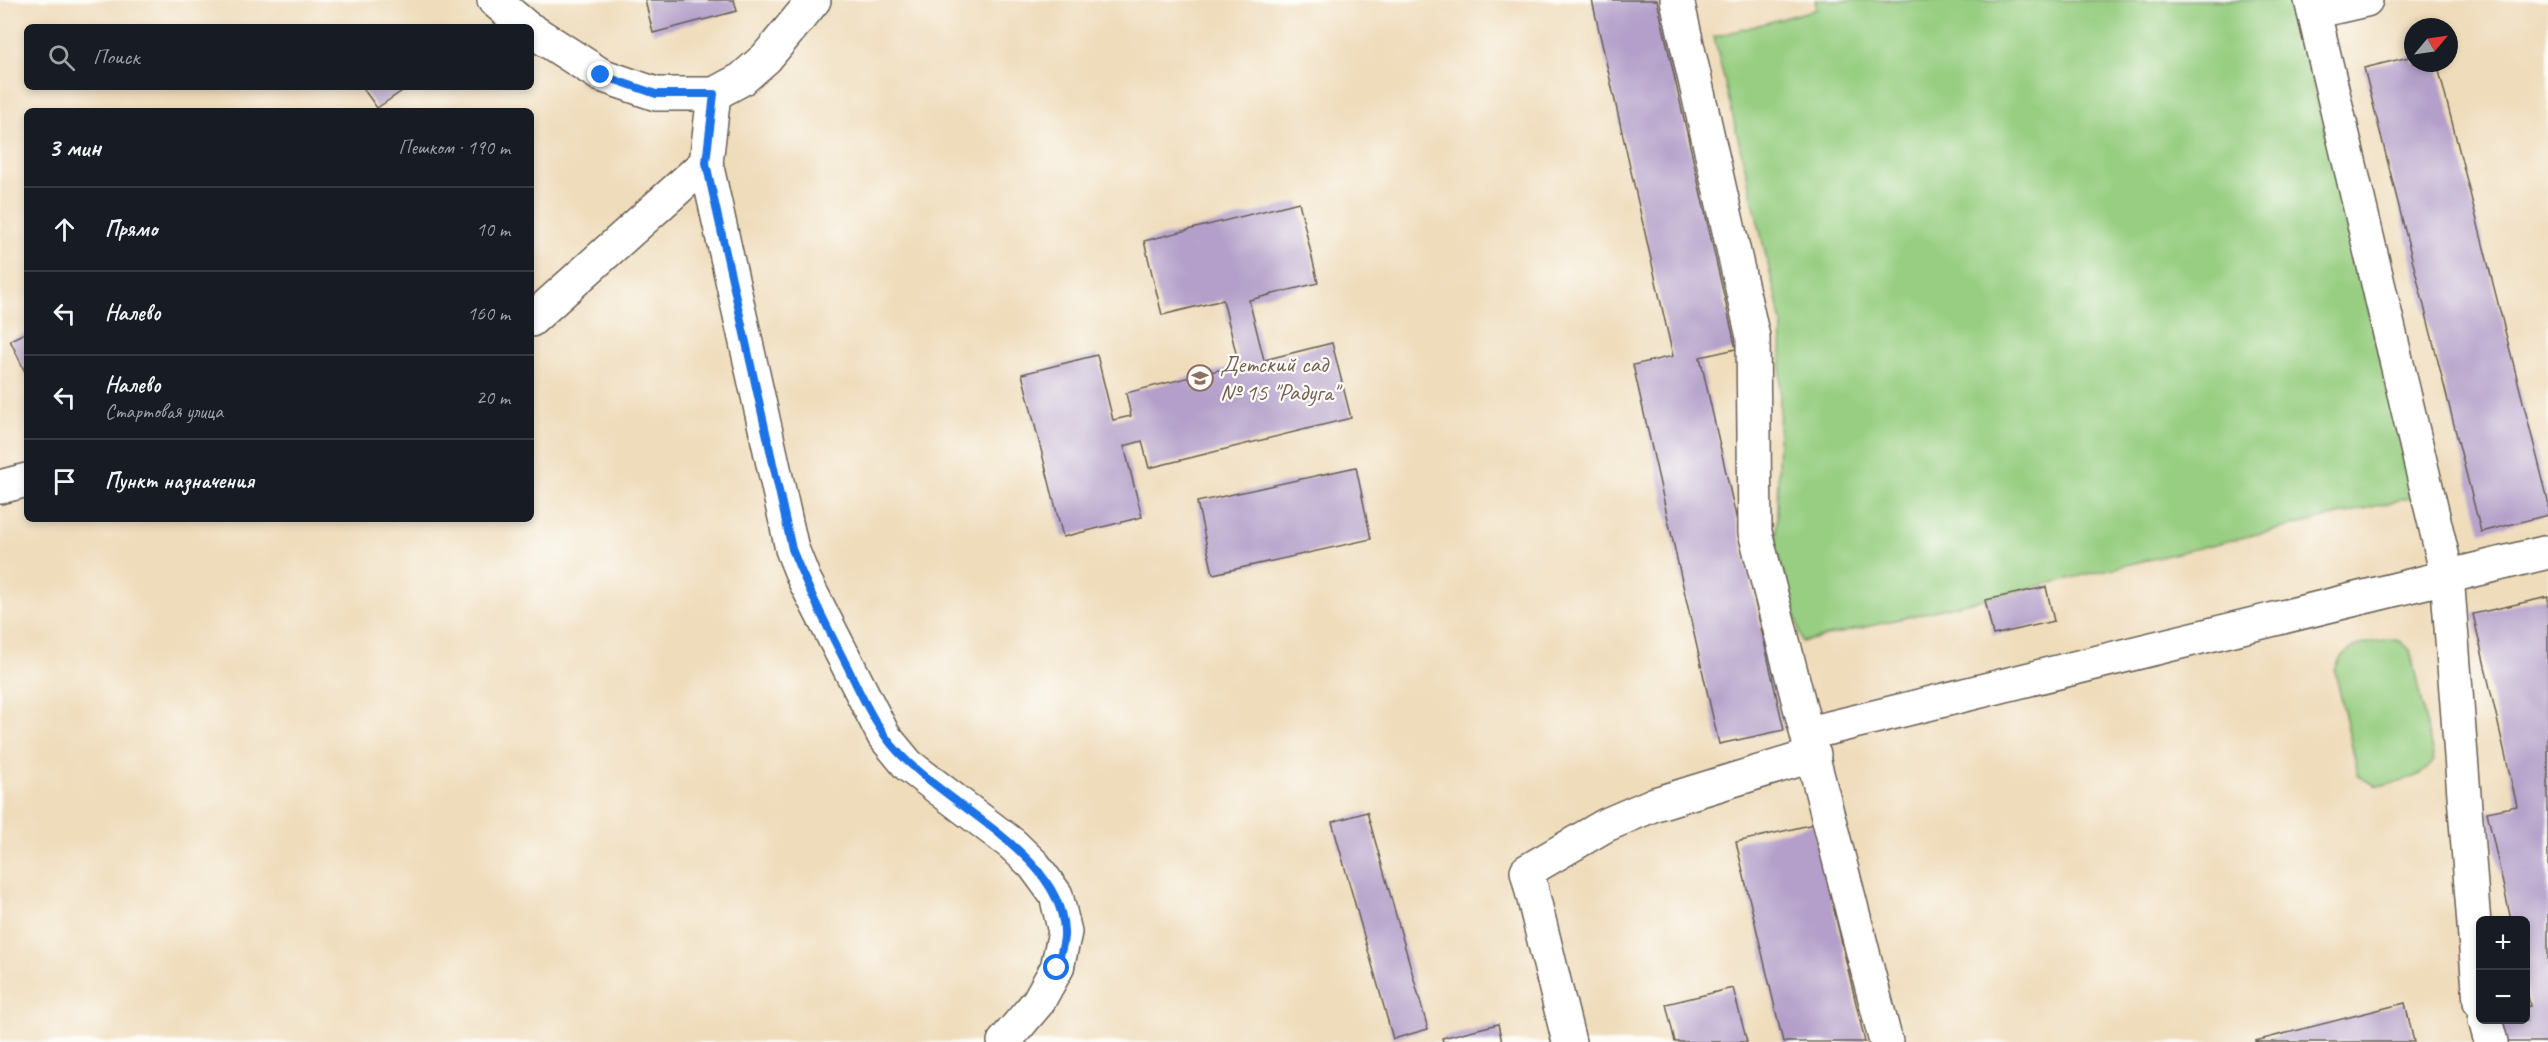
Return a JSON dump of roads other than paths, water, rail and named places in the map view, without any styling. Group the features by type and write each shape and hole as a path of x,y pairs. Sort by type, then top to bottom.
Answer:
{"street":[{"path":"494,0 522,24"},
{"path":"534,32 601,75 656,94 714,94 742,79 766,58 814,0"},
{"path":"1677,0 1753,337 1755,532 1886,1042"},
{"path":"2366,0 2313,6 2447,575 2478,970"},
{"path":"714,94 706,163 792,549 804,579 884,736 908,765 1012,844 1034,865 1056,895 1065,932 1057,968 1038,1002 1004,1042"},
{"path":"534,317 706,163"},
{"path":"0,487 24,481"},
{"path":"1569,1042 1527,871 1606,825 1811,744 2447,575 2548,552"},
{"path":"2486,1024 2491,1042"}],"place":[{"name":"Детский сад № 15 \"Радуга\"","path":"1200,378"}]}
